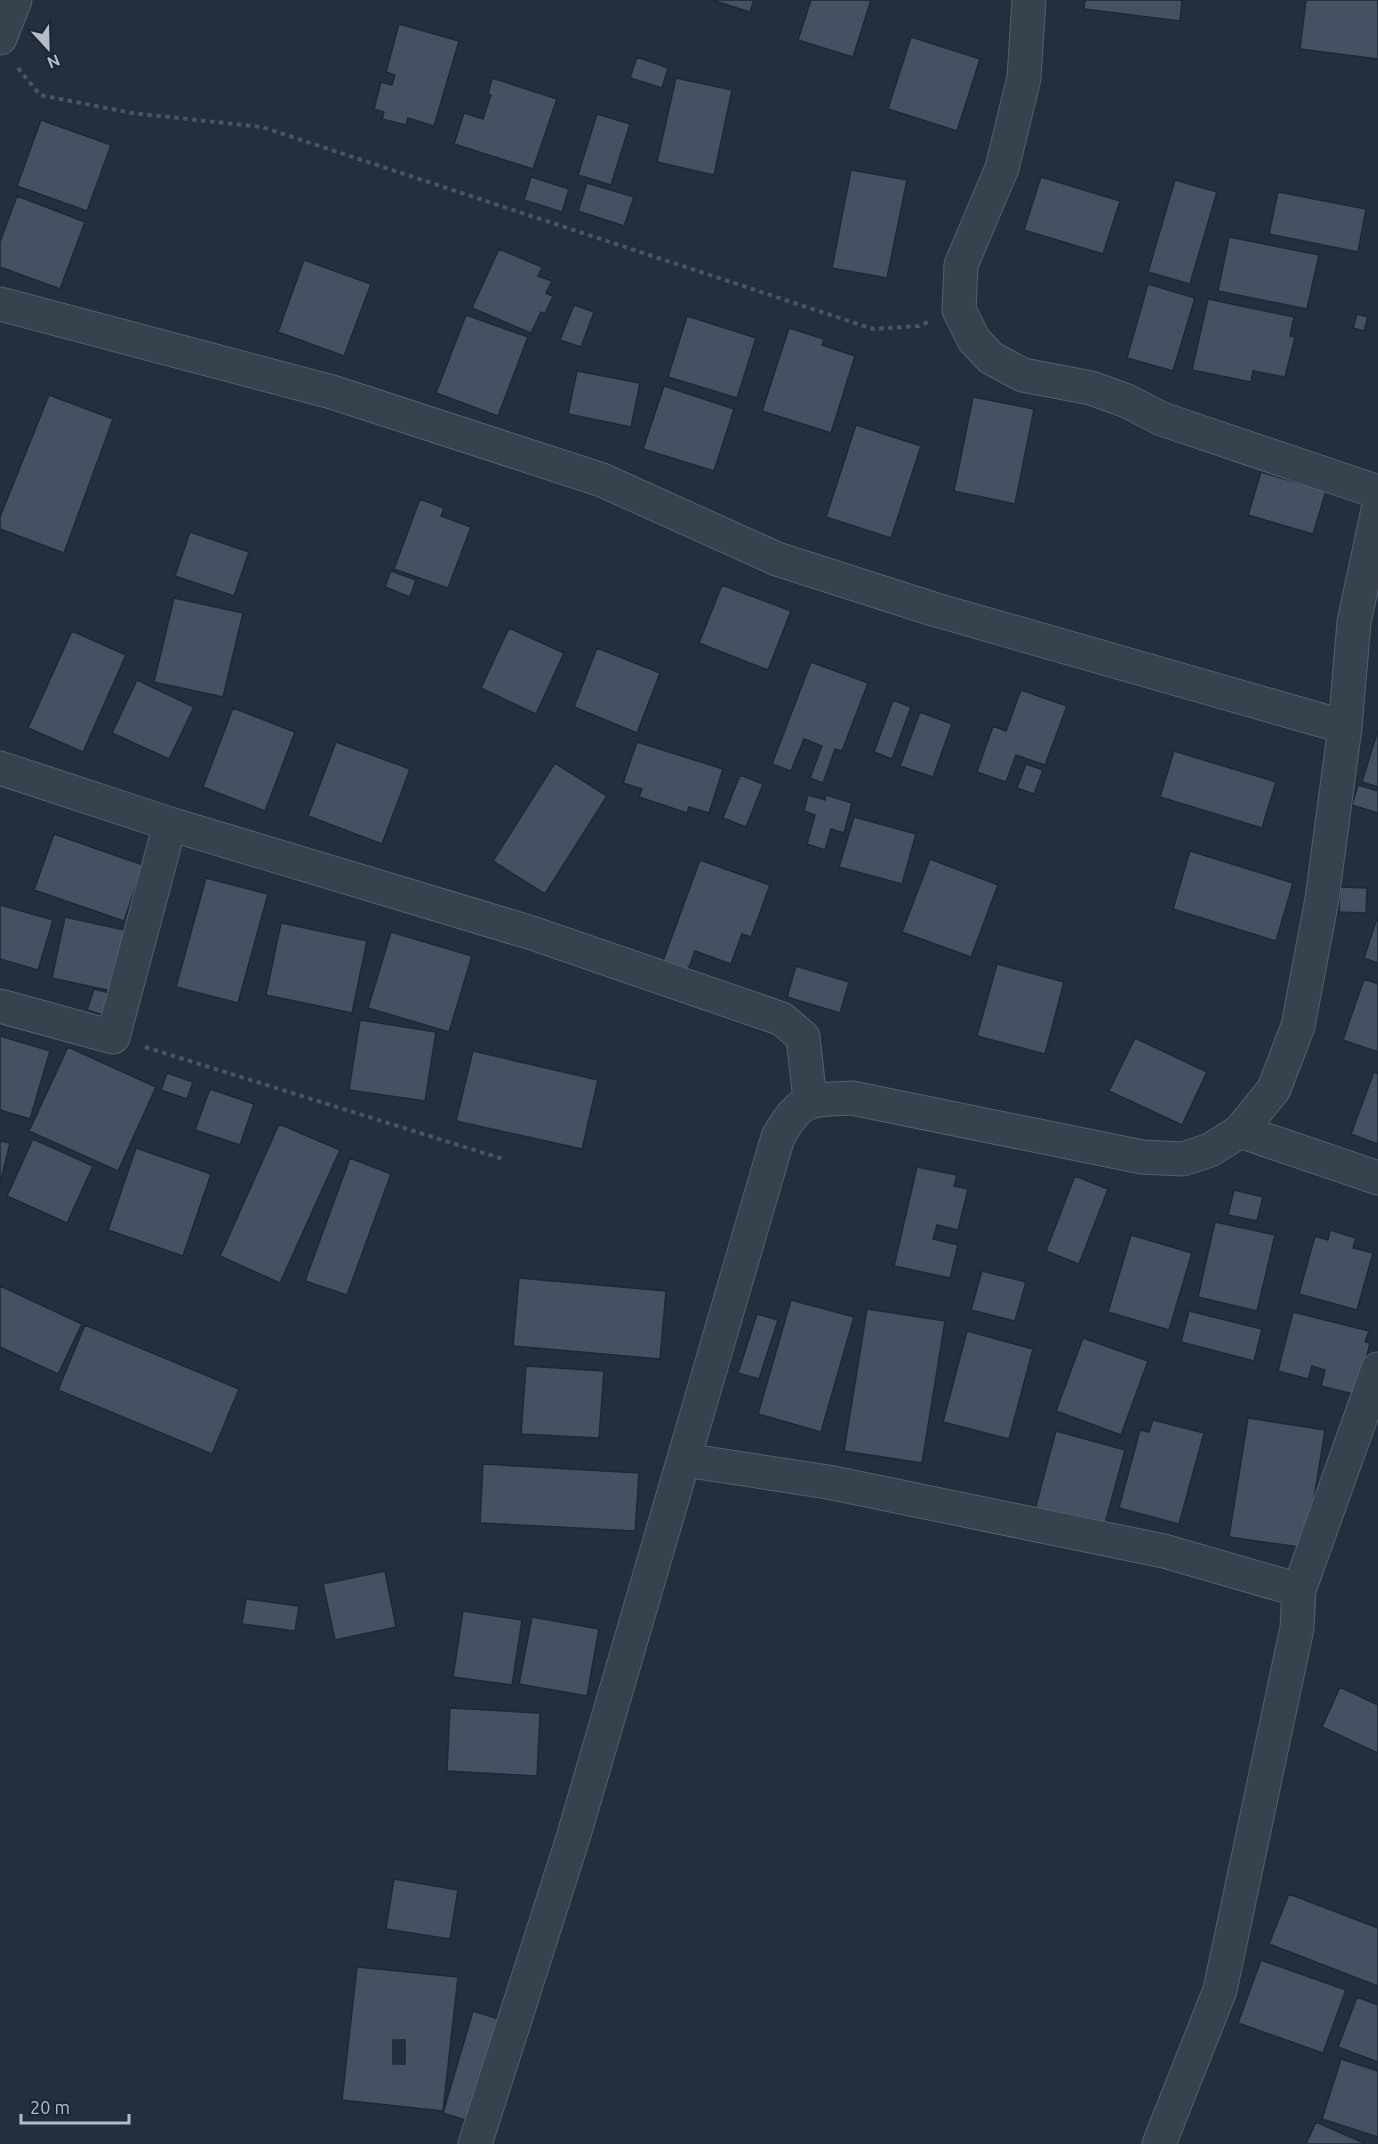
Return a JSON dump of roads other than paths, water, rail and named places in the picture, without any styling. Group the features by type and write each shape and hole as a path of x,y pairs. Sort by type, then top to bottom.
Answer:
{"street":[{"path":"7,50 15,0"},
{"path":"1029,0 1024,78 1002,168 960,266 959,310 974,340 991,358 1023,375 1091,388 1127,401 1162,419 1378,492"},
{"path":"0,304 332,392 602,480 777,559 933,609 1345,727"},
{"path":"475,2144 573,1838 778,1137 792,1113 810,1100 852,1098 1142,1157 1184,1159 1210,1150 1240,1131 1274,1089 1298,1026 1322,899 1345,727 1366,626 1378,510"},
{"path":"0,768 170,824 532,933 782,1019 803,1037 810,1100"},
{"path":"0,1006 112,1037 170,824"},
{"path":"1240,1131 1378,1178"},
{"path":"1159,2144 1220,1990 1297,1628 1299,1590 1378,1369"},
{"path":"685,1460 828,1482 1164,1551 1299,1590"}]}
